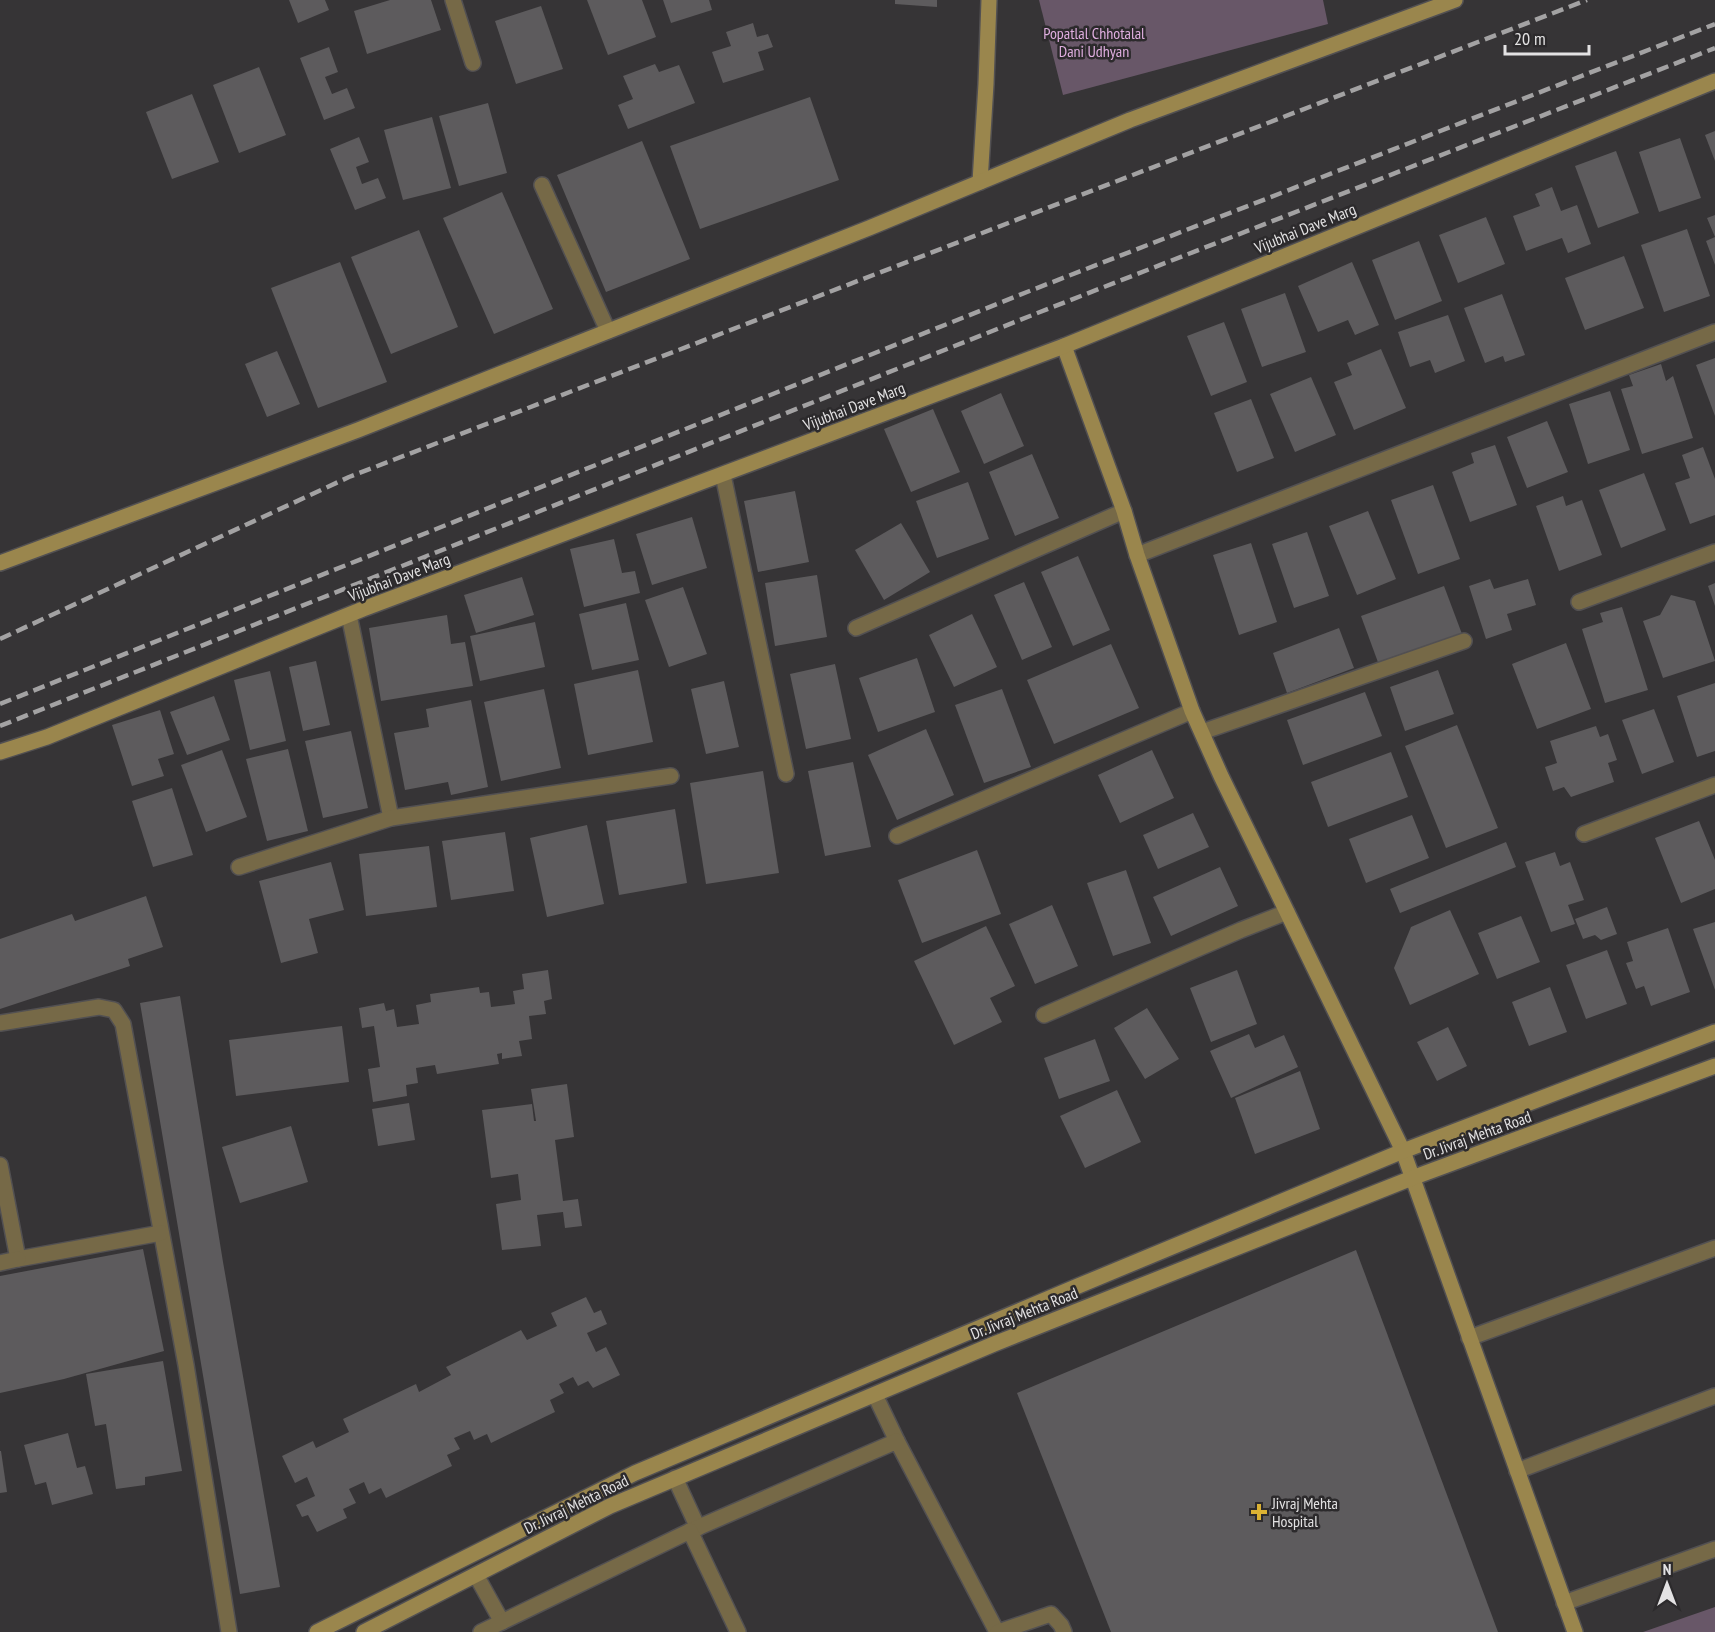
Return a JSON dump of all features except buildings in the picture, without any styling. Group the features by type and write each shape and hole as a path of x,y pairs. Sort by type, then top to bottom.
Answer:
{"street":[{"path":"453,0 473,63"},
{"path":"980,182 989,0"},
{"path":"0,563 358,430 869,228 1130,120 1455,0"},
{"name":"Vijubhai Dave Marg","path":"0,752 46,737 349,615 1064,346 1715,81"},
{"path":"542,185 608,331"},
{"path":"1137,555 1715,332"},
{"path":"1064,346 1124,511 1137,555 1192,711 1403,1151 1575,1632"},
{"path":"723,475 786,774"},
{"path":"856,628 1124,511"},
{"path":"1579,602 1715,552"},
{"path":"349,615 391,818"},
{"path":"1202,732 1464,641"},
{"path":"897,836 1192,711"},
{"path":"239,867 391,818 670,776"},
{"path":"1584,834 1715,785"},
{"path":"1044,1015 1287,912"},
{"path":"0,1023 99,1007 114,1010 123,1024 186,1365 229,1632"},
{"path":"317,1632 635,1473 1403,1151 1715,1032"},
{"name":"Dr. Jivraj Mehta Road","path":"364,1632 610,1506 994,1344 1412,1178 1715,1066"},
{"path":"0,1165 18,1259"},
{"path":"0,1263 161,1233"},
{"path":"1469,1338 1715,1248"},
{"path":"875,1395 998,1632 1051,1614 1064,1632"},
{"path":"1517,1471 1715,1396"},
{"path":"481,1632 694,1530 897,1441"},
{"path":"675,1478 694,1530 738,1632"},
{"path":"1564,1603 1715,1549"},
{"path":"476,1575 502,1622"}],"green space":[{"name":"Popatlal Chhotalal Dani Udhyan","path":"1039,0 1323,0 1328,24 1063,95"},
{"path":"1715,1607 1715,1632 1643,1632"}],"railway":[{"path":"0,639 349,477 1587,0"},
{"path":"0,704 1027,292 1715,24"},
{"path":"0,726 1040,312 1715,48"}],"place":[{"name":"Jivraj Mehta Hospital","path":"1259,1512"}]}
